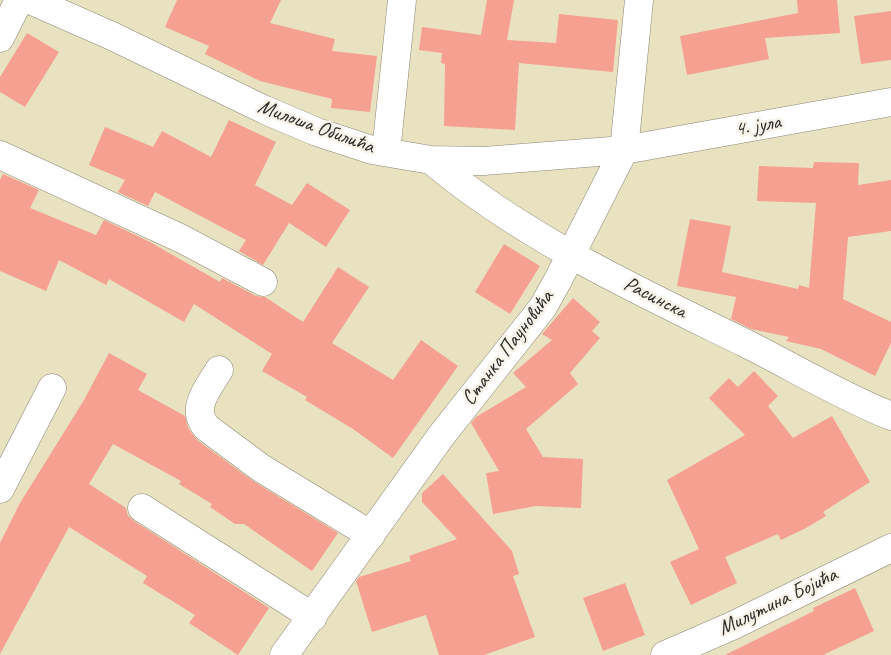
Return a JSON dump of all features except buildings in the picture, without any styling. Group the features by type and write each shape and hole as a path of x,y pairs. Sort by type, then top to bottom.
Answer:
{"street":[{"path":"0,38 19,0"},
{"name":"Милоша Обилића","path":"30,0 112,36 265,110 347,143 432,160 484,161 624,150"},
{"path":"386,152 402,0"},
{"name":"Станка Пауновића","path":"284,655 441,436 543,307 624,150 639,0"},
{"name":"4. јула","path":"624,150 891,102"},
{"path":"0,155 182,239 263,282"},
{"name":"Расинска","path":"432,160 490,205 570,254 653,298 891,416"},
{"path":"219,370 201,400 198,410 201,420 206,427 261,468 371,535"},
{"path":"0,489 52,388"},
{"path":"142,508 313,617"},
{"name":"Милутина Бојића","path":"665,655 734,625 891,548"}]}
